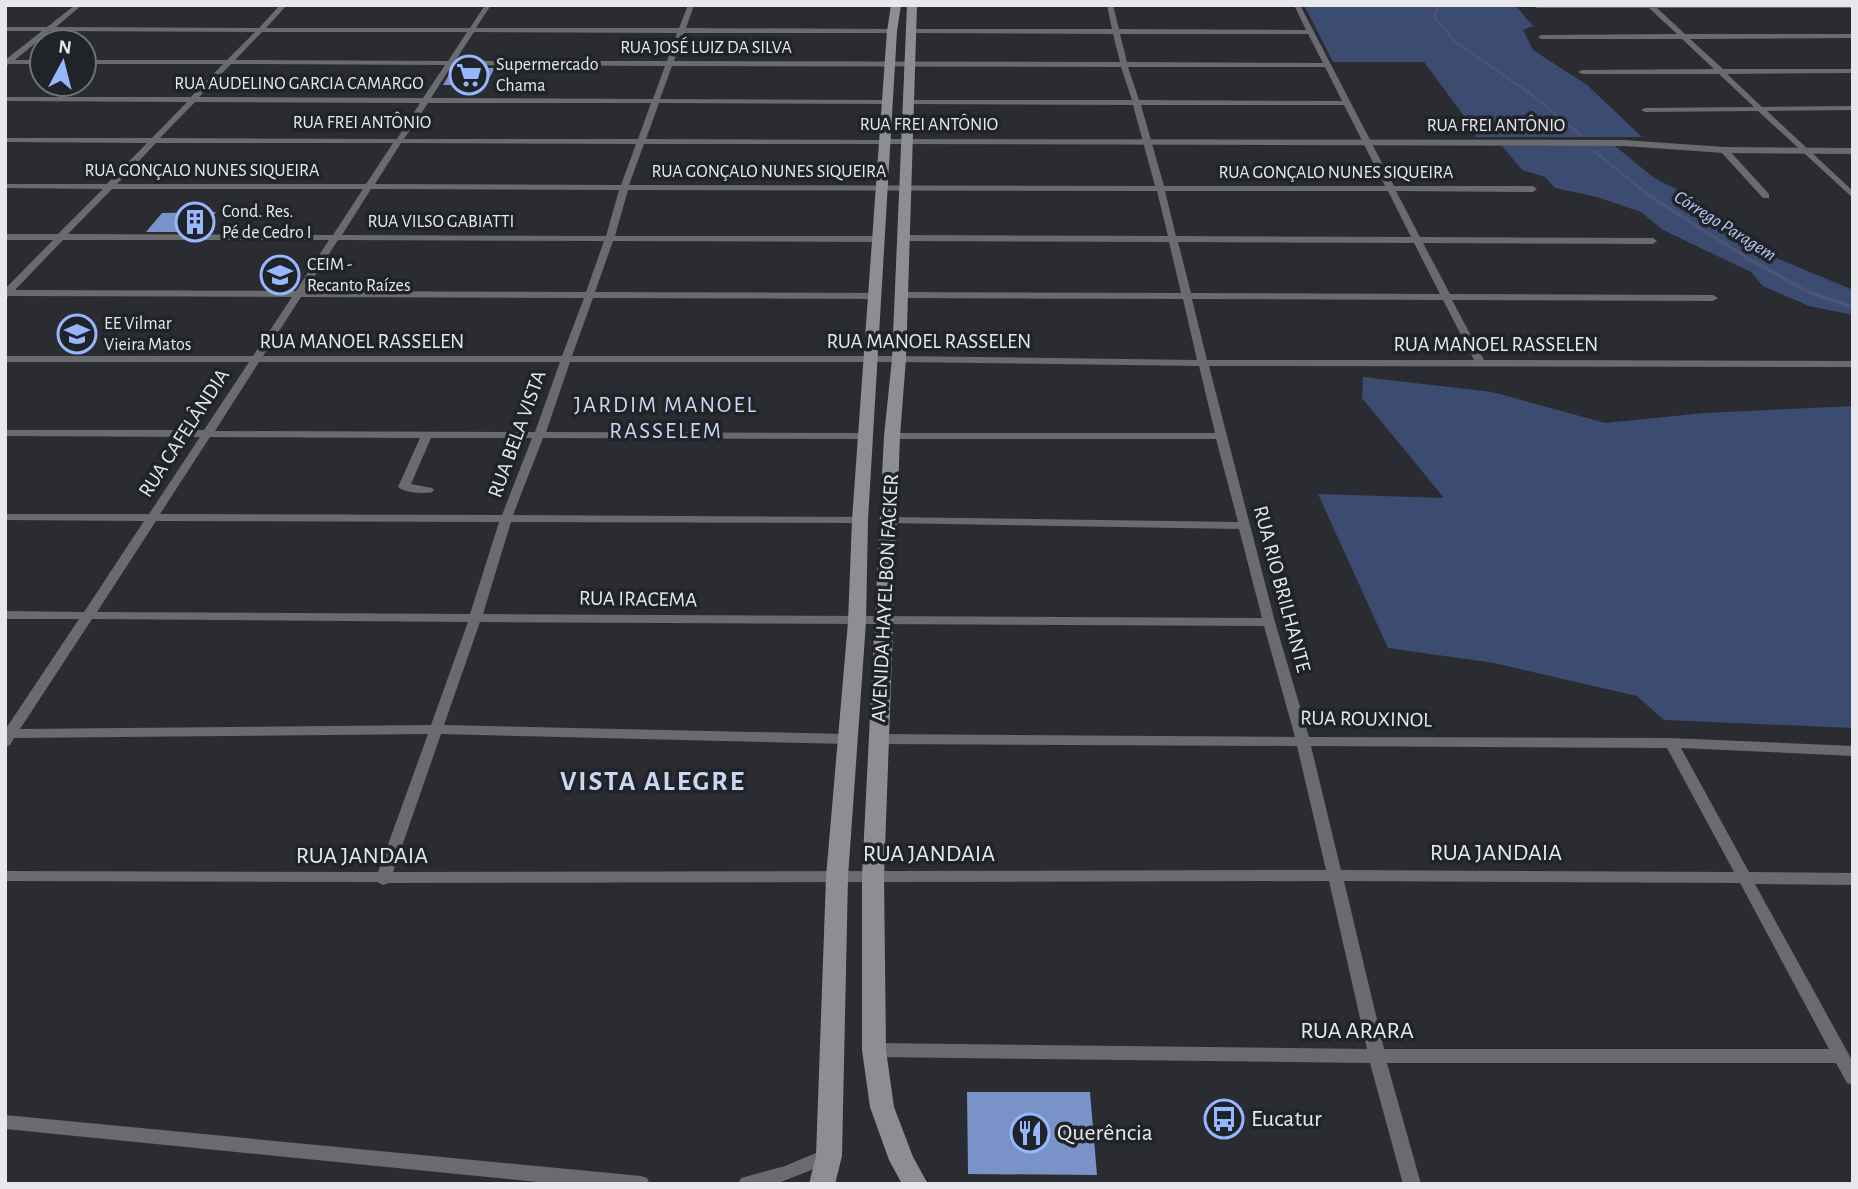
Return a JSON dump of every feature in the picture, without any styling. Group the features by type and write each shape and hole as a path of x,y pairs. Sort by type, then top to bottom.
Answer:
{"main road":[{"name":"AVENIDA HAYEL BON FACKER","path":"822,1184 829,1156 837,877 857,622 860,520 892,31 897,5"},
{"name":"AVENIDA HAYEL BON FACKER","path":"912,5 902,295 892,436 873,876 874,1050 882,1107 902,1160 915,1184"}],"street":[{"path":"51,28 79,5"},
{"path":"6,294 284,5"},
{"name":"RUA CAFELÂNDIA","path":"7,737 488,5"},
{"name":"RUA BELA VISTA","path":"383,879 476,616 506,519 610,238 624,188 691,5"},
{"name":"RUA RIO BRILHANTE","path":"1110,5 1124,65 1149,143 1174,239 1269,622 1303,740 1377,1056 1412,1184"},
{"path":"1297,5 1480,363"},
{"path":"1537,6 1853,6"},
{"path":"1650,6 1853,196"},
{"path":"5,29 28,29"},
{"path":"98,29 892,31"},
{"path":"912,31 1311,32"},
{"path":"1541,37 1853,36"},
{"path":"6,63 28,46"},
{"path":"6,63 28,62"},
{"name":"RUA JOSÉ LUIZ DA SILVA","path":"98,62 1328,65"},
{"path":"1582,72 1853,71"},
{"name":"RUA AUDELINO GARCIA CAMARGO","path":"5,99 888,102"},
{"path":"909,102 1347,103"},
{"path":"1645,110 1853,108"},
{"name":"RUA FREI ANTÔNIO","path":"5,140 1608,143 1724,150 1853,150"},
{"path":"1724,150 1766,196"},
{"name":"RUA GONÇALO NUNES SIQUEIRA","path":"5,186 1533,189"},
{"name":"RUA VILSO GABIATTI","path":"5,237 878,239"},
{"path":"904,238 1653,241"},
{"path":"6,294 875,296"},
{"path":"902,295 1713,298"},
{"name":"RUA MANOEL RASSELEN","path":"5,359 899,359 1205,363 1853,364"},
{"path":"5,433 866,436"},
{"path":"428,435 404,486 428,490"},
{"path":"892,436 1221,436"},
{"path":"5,517 860,520"},
{"path":"888,520 1245,526"},
{"name":"RUA IRACEMA","path":"5,615 476,616 857,622 1269,622"},
{"path":"7,737 436,729 846,738"},
{"name":"RUA ROUXINOL","path":"878,738 1671,743 1853,751"},
{"path":"1671,743 1853,1078"},
{"name":"RUA JANDAIA","path":"5,876 383,879 1335,875 1853,879"},
{"name":"RUA ARARA","path":"874,1050 1377,1056 1840,1056"},
{"path":"5,1122 641,1184"},
{"path":"747,1184 787,1173 829,1156"}],"shaded area":[{"path":"1304,5 1515,5 1533,26 1523,30 1533,50 1587,85 1642,137 1476,137 1467,120 1424,62 1333,62"},
{"path":"1502,146 1615,146 1654,178 1696,199 1722,220 1727,232 1762,252 1853,290 1853,315 1809,306 1763,286 1751,272 1663,230 1641,212 1597,197 1555,188 1545,177 1522,170"},
{"path":"1363,377 1492,392 1605,423 1705,413 1853,406 1853,728 1664,720 1637,696 1494,663 1388,648 1318,494 1444,498 1362,398"}],"building":[{"name":"Supermercado Chama","path":"453,68 495,68 485,85 443,85"},
{"path":"216,212 200,232 146,232 162,213"},
{"name":"Querência","path":"967,1092 1090,1092 1097,1175 968,1174"}],"waterway":[{"name":"Córrego Paragem","path":"1439,5 1434,17 1457,43 1535,97 1582,136"},
{"name":"Córrego Paragem","path":"1594,151 1650,197"},
{"name":"Córrego Paragem","path":"1650,197 1749,259 1808,292 1853,307"}],"place":[{"name":"Supermercado Chama","path":"469,75"},
{"name":"Cond. Res. Pé de Cedro I","path":"195,222"},
{"name":"CEIM - Recanto Raízes","path":"280,275"},
{"name":"EE Vilmar Vieira Matos","path":"77,334"},
{"name":"Eucatur","path":"1224,1119"},
{"name":"Querência","path":"1030,1133"}],"district":[{"name":"JARDIM MANOEL RASSELEM","path":"666,418"},
{"name":"VISTA ALEGRE","path":"653,782"}]}
